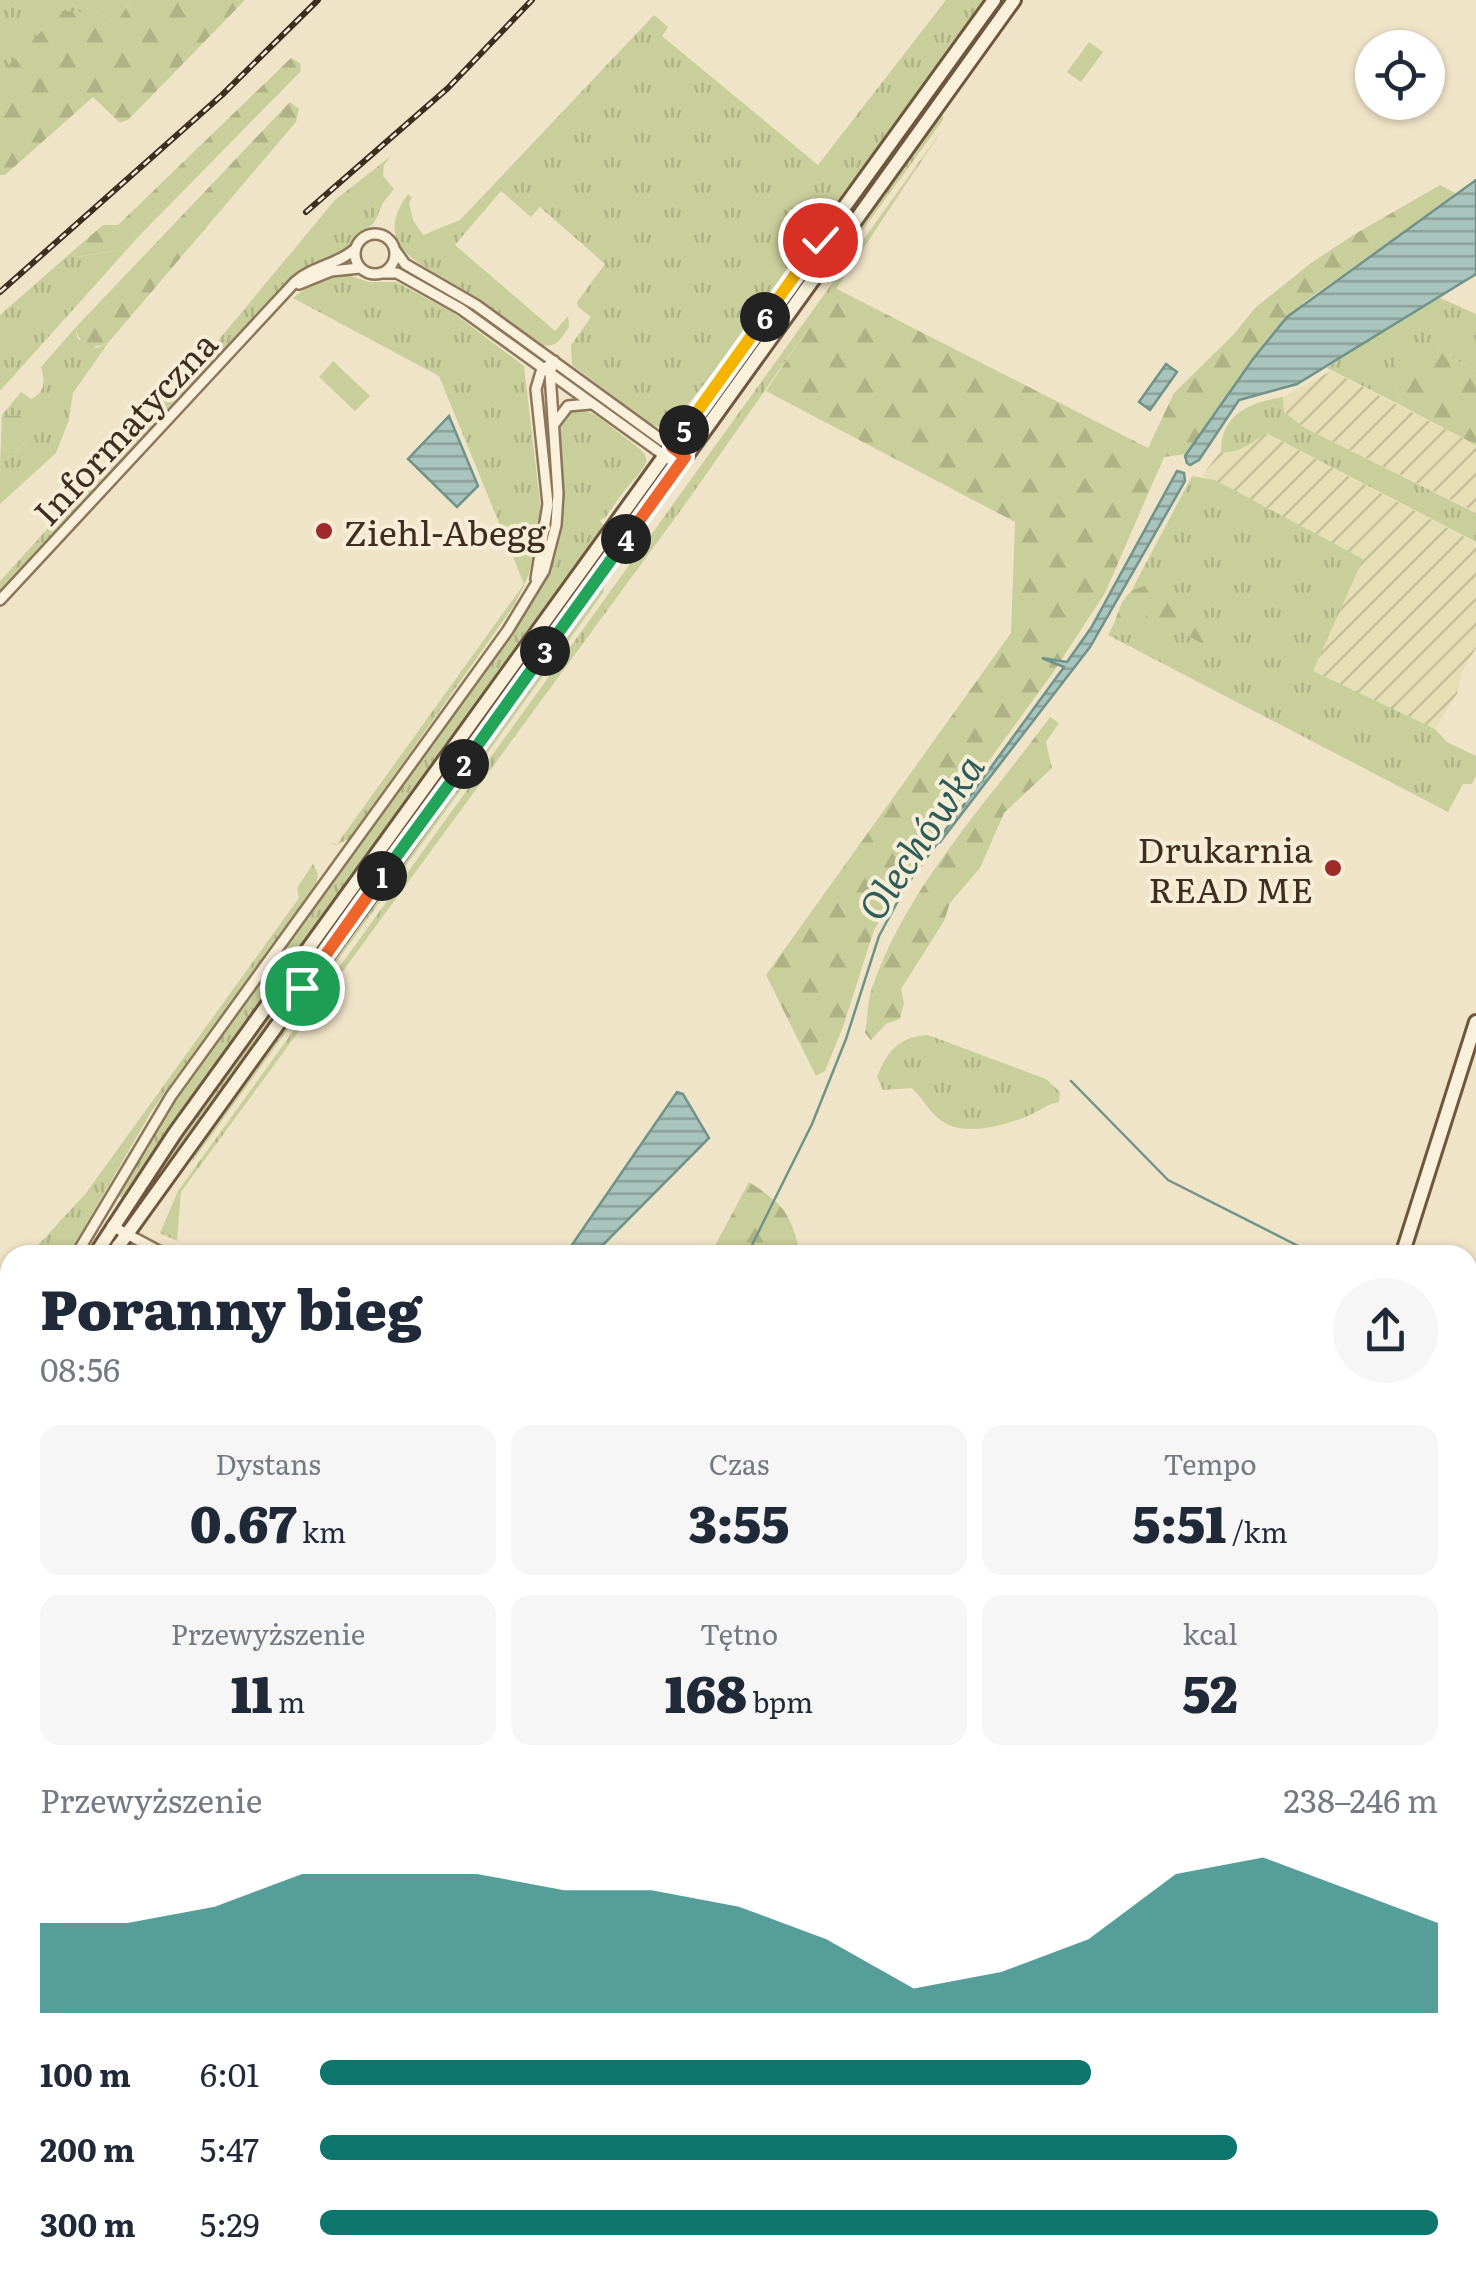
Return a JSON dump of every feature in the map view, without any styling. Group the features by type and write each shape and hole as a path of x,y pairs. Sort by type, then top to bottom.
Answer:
{"street":[{"path":"101,1245 175,1133 994,0"},
{"path":"108,1232 120,1245 1014,0"},
{"path":"668,451 448,301 397,273 367,273 356,262 355,248 365,236 379,234 390,239 404,264 460,296 554,361 682,461"},
{"name":"Informatyczna","path":"0,600 302,276 355,248"},
{"path":"381,274 391,266 395,250"},
{"name":"Informatyczna","path":"288,291 331,270 361,269"},
{"path":"535,583 547,521 536,389 554,361"},
{"path":"82,1245 172,1096 508,630 535,583 550,552 558,510 547,371"},
{"path":"554,425 568,406 594,404"},
{"path":"1405,1245 1476,1022"}],"shaded area":[{"path":"1331,371 1476,445 1476,512 1305,428 1284,412 1283,397"},
{"path":"1265,433 1476,543 1476,648 1462,672 1457,694 1435,729 1313,671 1215,480 1202,476 1220,452 1240,449"}],"green space":[{"path":"0,0 131,0 117,22 96,12 0,74"},
{"path":"131,0 245,0 129,119 120,123 93,97 5,175 0,175 0,74 61,11 96,12 117,22"},
{"path":"946,0 986,0 763,309 671,426 650,424 572,365 571,345 591,317 577,302 605,264 540,207 531,217 501,191 455,245 555,331 568,316 569,327 552,345 543,345 419,264 398,242 397,213 408,194 412,198 409,202 413,220 423,235 460,220 654,15 668,27 662,36 818,165"},
{"path":"1000,0 1008,0 694,436 682,445"},
{"path":"1089,42 1103,52 1081,82 1067,72"},
{"path":"291,58 300,63 301,71 140,235 118,250 77,257 74,250 103,225 118,225"},
{"path":"290,102 299,109 296,122 108,343 84,343 75,328"},
{"path":"943,108 943,120 844,256 838,255"},
{"path":"942,130 857,258 851,257"},
{"path":"391,156 384,165 383,176 394,189 374,223 340,256 306,269 288,283 0,593 0,581 211,349 335,200"},
{"path":"1440,185 1457,194 1304,302 1253,359 1187,454 1164,457 1105,593 1052,674 924,850 874,930 843,1027 825,1071 816,1076 766,975 1011,633 1015,522 766,391 835,288 1148,448 1174,393 1255,308 1311,263"},
{"path":"140,235 0,391 0,315 74,250 78,257 118,250"},
{"path":"852,266 686,503 181,1192 177,1241 160,1233 178,1191 844,267"},
{"path":"345,274 369,282 396,282 452,312 524,366 541,511 529,574 515,604 349,839 336,845 328,843 337,844 524,584 439,376 293,298 310,285"},
{"path":"1438,297 1476,314 1476,371 1435,349 1396,389 1402,406 1327,368 1370,337"},
{"path":"75,328 78,339 97,348 108,343 73,393 69,420 56,453 0,504 0,465 30,438 23,416 2,415 21,392 31,399 39,393 44,382 41,367"},
{"path":"1409,349 1435,349 1476,371 1476,445 1402,406 1395,366"},
{"path":"333,361 370,396 355,411 319,377"},
{"path":"1283,397 1284,412 1305,428 1476,513 1476,542 1266,433 1239,450 1221,452 1222,439 1232,419 1259,402"},
{"path":"581,410 603,420 640,449 646,458 643,469 600,520 603,525 590,549 122,1198 118,1196 172,1105 527,612 547,568 559,522 563,490 560,430 567,412"},
{"path":"2,415 23,416 34,424 30,438 0,465"},
{"path":"1192,476 1215,480 1363,559 1313,671 1435,729 1447,742 1476,756 1472,784 1463,784 1448,812 1108,635"},
{"path":"655,478 568,610 138,1209 215,1088"},
{"path":"670,488 605,583 603,593 192,1162 198,1142"},
{"path":"1145,586 1157,588 1174,604 1212,623 1234,627 1236,635 1211,637 1204,645 1180,631 1156,627 1143,612 1133,634 1115,636 1112,630 1122,602 1131,592"},
{"path":"1050,717 1059,723 1046,742 1052,768 1004,813 980,868 950,903 944,921 901,989 904,1003 900,1019 886,1024 871,1040 865,1033 870,993 906,915 951,846"},
{"path":"313,864 318,874 316,885 151,1112 76,1242 38,1245 86,1193 299,898 297,888"},
{"path":"928,1035 1046,1079 1060,1092 1059,1102 1011,1122 964,1129 940,1120 912,1088 883,1090 877,1077 890,1052 902,1042"},
{"path":"749,1182 784,1211 798,1245 715,1245"}],"water":[{"path":"1476,180 1476,274 1297,384 1239,400 1199,460 1187,463 1185,456 1287,317"},
{"path":"1166,364 1177,372 1150,410 1139,402"},
{"path":"449,416 478,486 457,507 408,459"},
{"path":"1177,471 1184,473 1185,481 1090,647 940,842 1064,667 1042,658 1067,662 1091,628"},
{"path":"677,1092 683,1094 709,1138 603,1245 572,1245"}],"waterway":[{"name":"Olechówka","path":"752,1245 812,1124 846,1039 879,936 906,886 939,841"},
{"path":"1071,1081 1168,1180 1296,1245"}],"railway":[{"path":"0,292 222,95 318,0"},
{"path":"306,212 448,88 532,0"}],"place":[{"name":"Ziehl-Abegg","path":"324,531"},
{"name":"Drukarnia READ ME","path":"1333,868"}],"route":[{"path":"302,988 685,457 672,447 820,240"}]}
